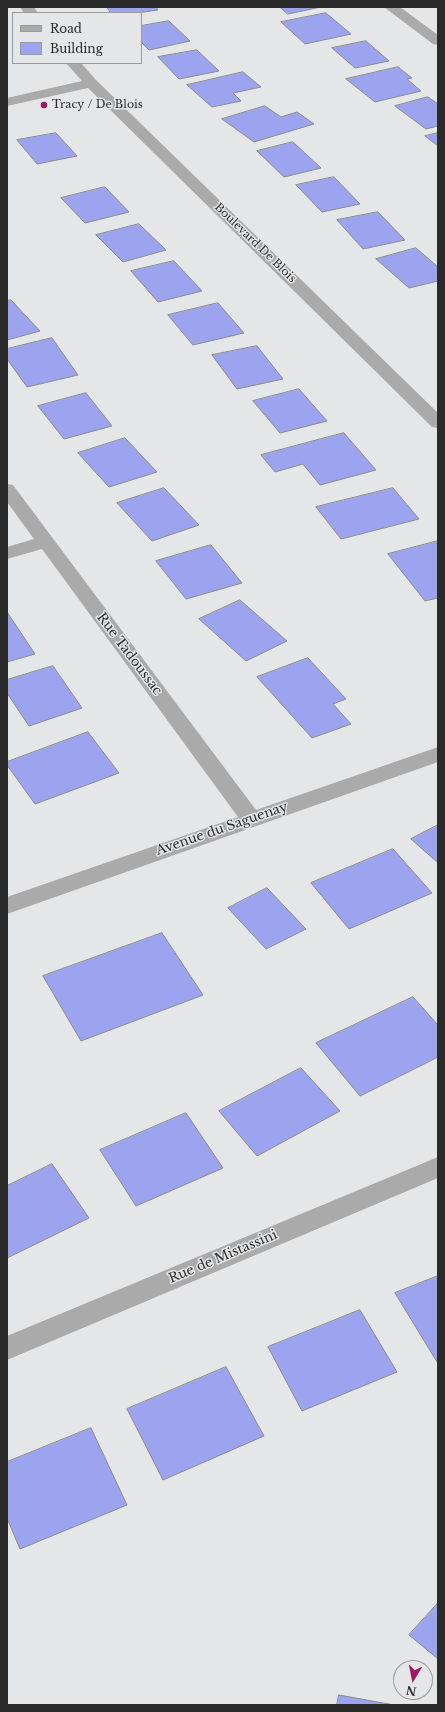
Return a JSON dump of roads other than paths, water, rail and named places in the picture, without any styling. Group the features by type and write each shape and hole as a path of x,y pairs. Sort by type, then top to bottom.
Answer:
{"street":[{"path":"391,7 438,41"},
{"name":"Boulevard De Blois","path":"75,64 92,83 436,417"},
{"path":"7,102 92,83"},
{"name":"Rue Tadoussac","path":"7,489 251,819"},
{"path":"7,553 45,542"},
{"name":"Avenue du Saguenay","path":"7,906 438,754"},
{"name":"Rue de Mistassini","path":"7,1348 438,1167"}],"place":[{"name":"Tracy / De Blois","path":"44,105"}]}
